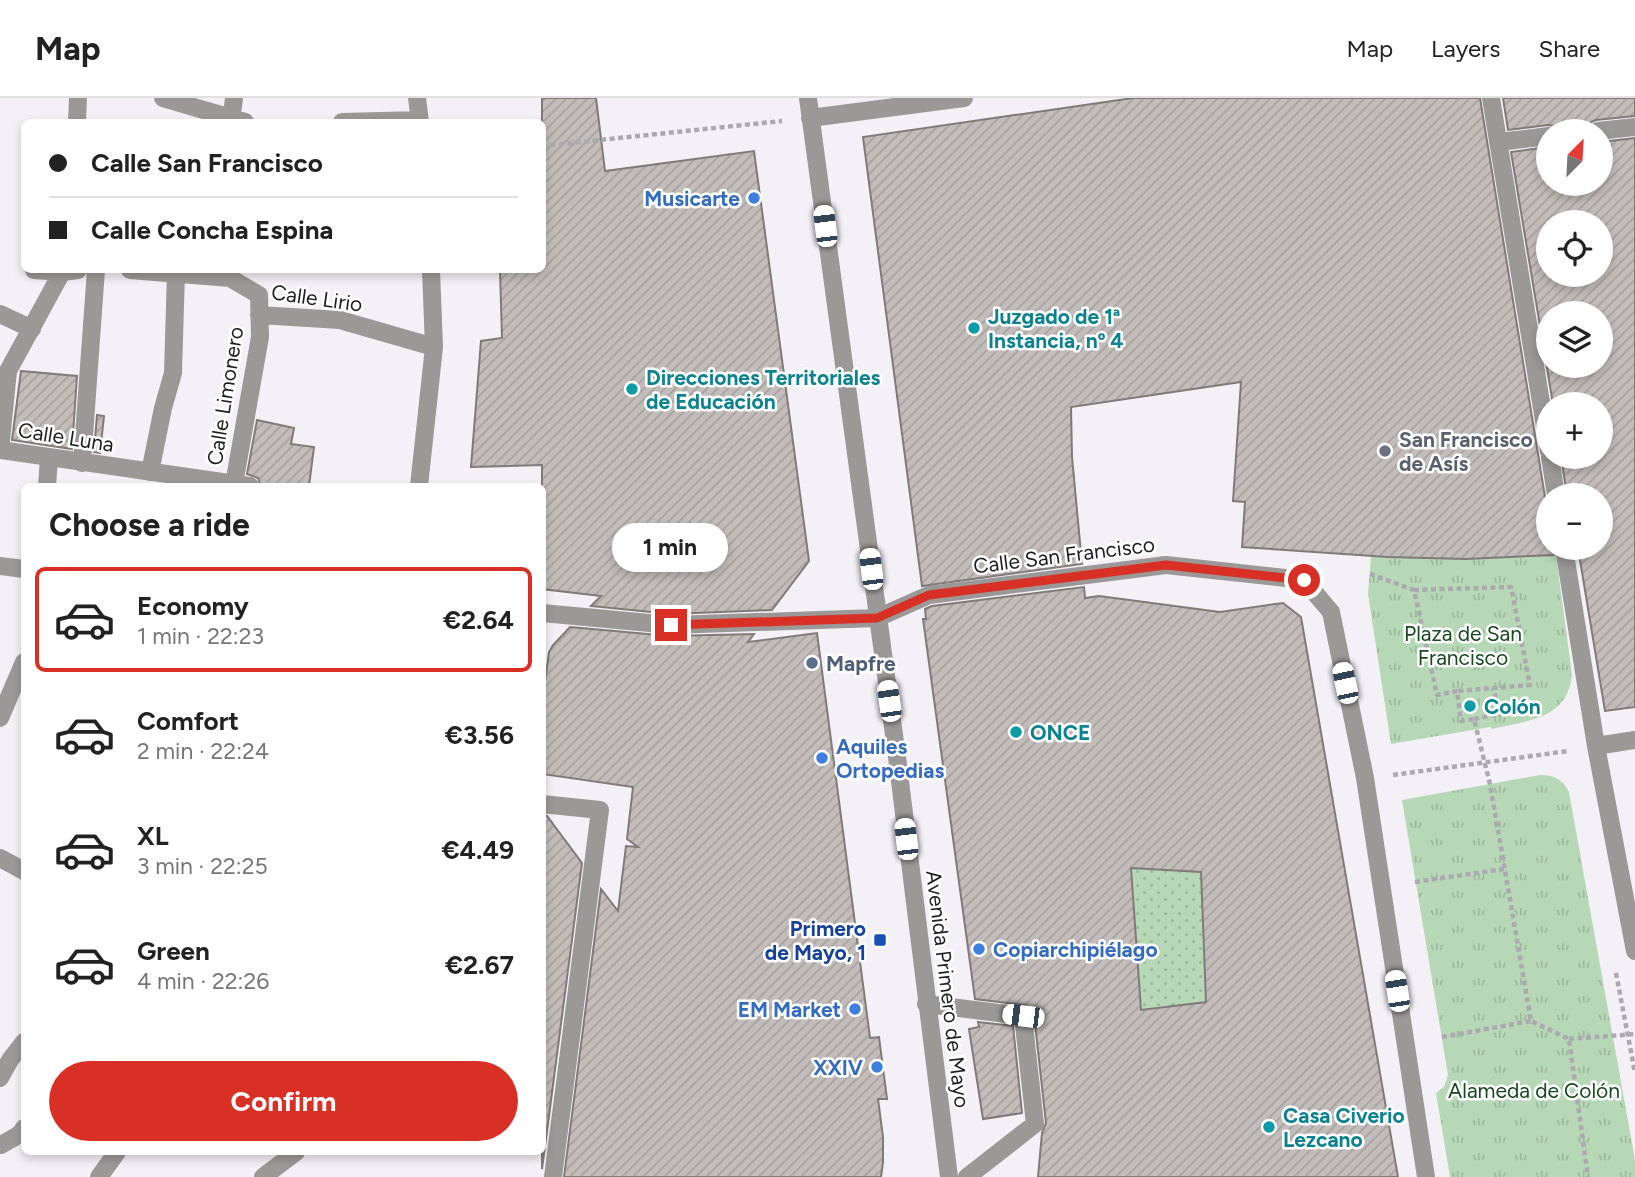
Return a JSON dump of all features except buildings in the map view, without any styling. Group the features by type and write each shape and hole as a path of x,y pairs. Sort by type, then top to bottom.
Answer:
{"street":[{"path":"77,119 78,98"},
{"path":"234,98 236,119"},
{"path":"417,98 420,119"},
{"name":"Avenida Primero de Mayo","path":"808,98 949,1177"},
{"path":"810,118 964,98"},
{"path":"1491,98 1539,392"},
{"path":"168,99 230,119"},
{"path":"1614,129 1635,127"},
{"path":"1499,142 1536,138"},
{"name":"Calle Luna","path":"69,273 8,371 0,450 82,463 127,478 150,472 228,483"},
{"path":"82,463 96,273"},
{"path":"150,472 173,373 176,273"},
{"name":"Calle Lirio","path":"203,273 230,274 259,295 259,314 340,320 434,347"},
{"path":"419,483 434,347 431,273"},
{"path":"0,314 32,329"},
{"name":"Calle Limonero","path":"242,483 260,338 259,314"},
{"path":"47,483 49,458"},
{"path":"1566,560 1596,747 1635,951"},
{"name":"Calle San Francisco","path":"877,618 929,595 1166,565 1304,580 1331,612 1365,778"},
{"path":"0,566 21,569"},
{"path":"546,613 671,625 877,618"},
{"path":"0,718 21,669"},
{"path":"1596,747 1635,740"},
{"path":"1365,778 1426,1177"},
{"path":"546,804 600,810 553,1177"},
{"path":"0,858 21,869"},
{"path":"926,1004 1023,1016 1035,1124 967,1177"},
{"path":"0,1078 5,1056 21,1044"},
{"path":"0,1132 0,1145 21,1132"},
{"path":"99,1177 115,1155"},
{"path":"263,1177 292,1155"}],"path":[{"path":"546,146 810,118"},
{"path":"1370,574 1414,590 1511,587 1530,685 1437,695 1414,590"},
{"path":"1457,691 1461,721 1500,714 1493,688"},
{"path":"1474,719 1485,764 1531,1021"},
{"path":"1365,778 1596,747"},
{"path":"1415,882 1504,869"},
{"path":"1441,1037 1531,1021 1569,1038 1635,1034"},
{"path":"1569,1038 1588,1177"}],"green space":[{"name":"Plaza de San Francisco","path":"1371,556 1466,559 1536,556 1536,560 1557,560 1572,675 1569,690 1554,709 1532,720 1492,729 1490,727 1391,744 1368,594"},
{"name":"Alameda de Colón","path":"1540,775 1557,779 1569,792 1635,1160 1635,1177 1450,1177 1436,1093 1444,1087 1448,1075 1402,800"},
{"path":"1131,868 1201,872 1206,1002 1141,1010"}],"place":[{"name":"Musicarte","path":"754,198"},
{"name":"Juzgado de 1ª Instancia, nº 4","path":"974,328"},
{"name":"Direcciones Territoriales de Educación","path":"632,389"},
{"name":"San Francisco de Asís","path":"1385,451"},
{"name":"Mapfre","path":"812,663"},
{"name":"Colón","path":"1470,706"},
{"name":"ONCE","path":"1016,732"},
{"name":"Aquiles Ortopedias","path":"822,758"},
{"name":"Primero de Mayo, 1","path":"880,940"},
{"name":"Copiarchipiélago","path":"979,949"},
{"name":"EM Market","path":"855,1009"},
{"name":"XXIV","path":"877,1067"},
{"name":"Casa Civerio Lezcano","path":"1269,1127"}],"route":[{"path":"671,625 877,618 929,595 1166,565 1304,580"}]}
